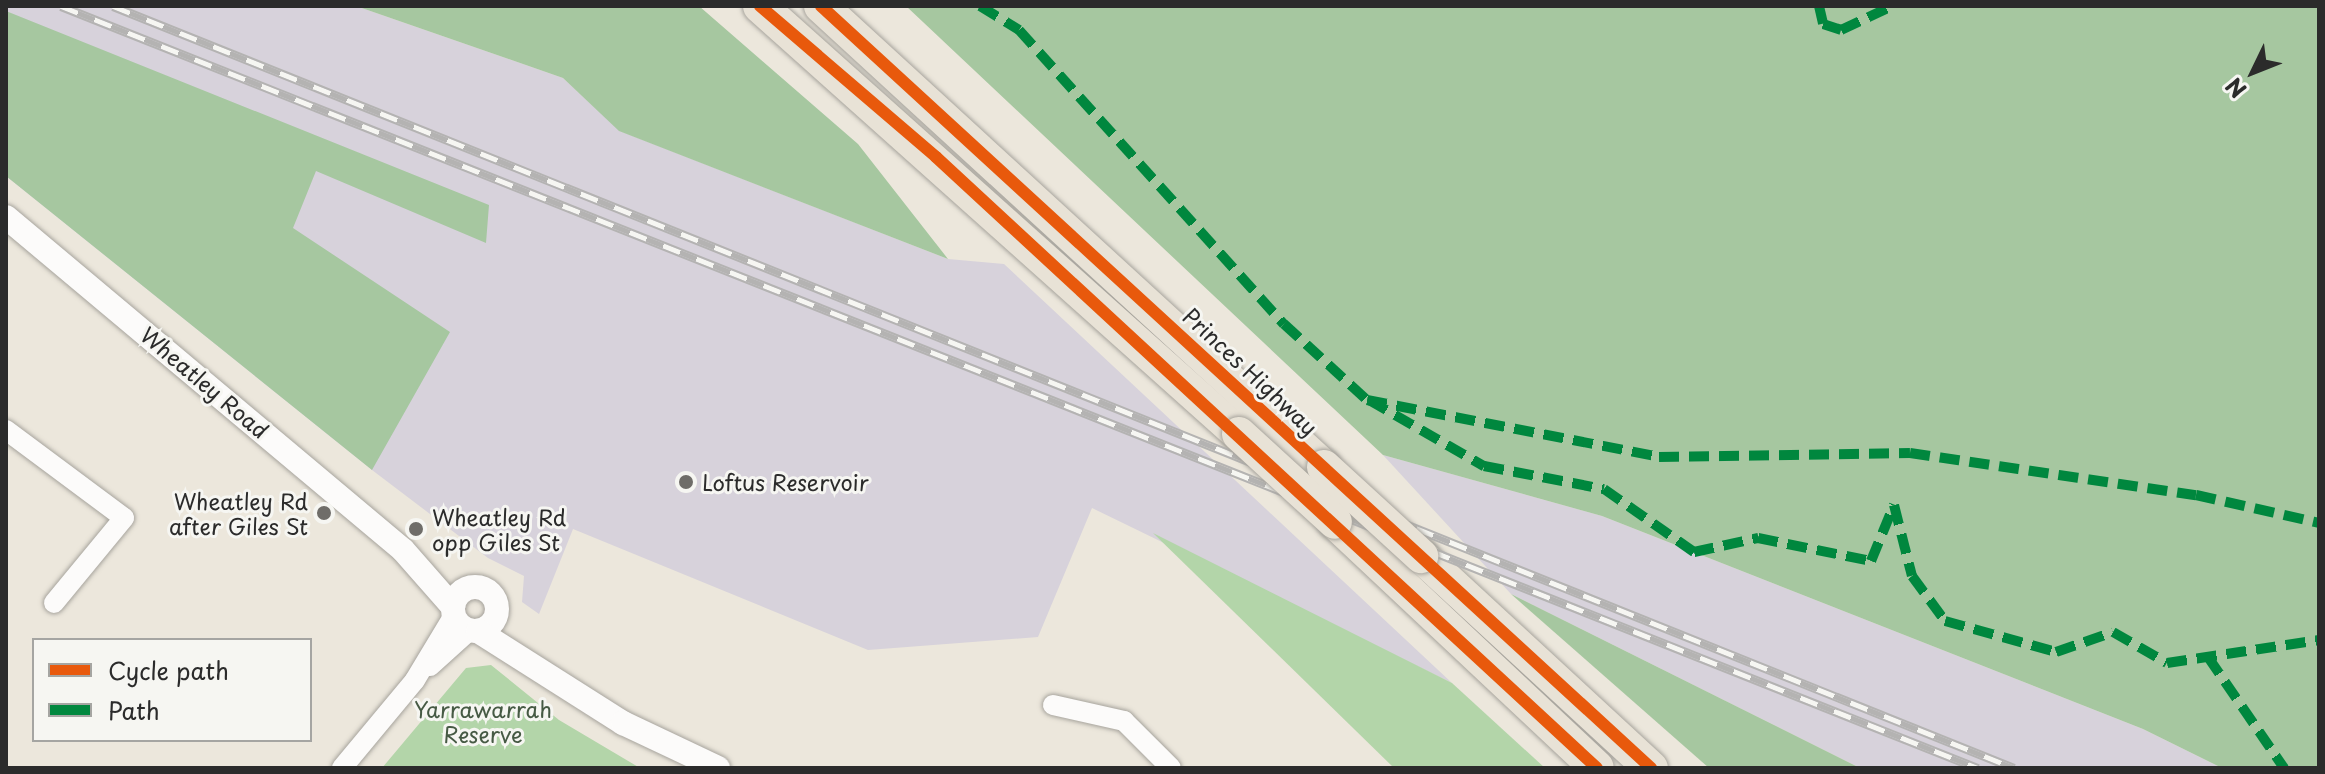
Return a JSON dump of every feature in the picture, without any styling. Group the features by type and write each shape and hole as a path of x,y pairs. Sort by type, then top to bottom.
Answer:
{"highway":[{"path":"760,6 1239,434 1597,768"},
{"name":"Princes Highway","path":"821,6 1651,768"}],"street":[{"name":"Wheatley Road","path":"6,217 403,550 465,614 623,723 718,768"},
{"path":"6,430 124,518 54,603"},
{"path":"342,768 465,614 491,593 498,608 492,624 465,614"},
{"name":"Wheatley Road","path":"498,608 539,664"},
{"path":"1053,705 1124,721 1171,768"}],"shaded area":[{"path":"6,6 356,6 563,78 620,131 948,259 1004,264 1452,683 1092,508 1038,637 868,650 573,529 539,614 522,602 524,576 488,558 372,470 6,176"},
{"path":"1383,455 1602,516 2143,729 2222,768 1860,768 1511,594"}],"green space":[{"path":"356,6 699,6 858,144 948,259 619,131 563,78"},
{"path":"906,6 2319,6 2319,768 2222,768 2143,729 1602,516 1383,455"},
{"path":"6,11 489,205 486,243 316,171 293,228 450,332 372,470 6,176"},
{"path":"1153,533 1452,683 1545,768 1394,768"},
{"path":"1511,594 1860,768 1709,768"},
{"name":"Yarrawarrah Reserve","path":"491,665 559,720 640,768 382,768 466,668"}],"railway":[{"path":"61,6 1978,768"},
{"path":"113,6 2014,768"}],"marked path":[{"path":"980,6 1019,30 1284,324 1367,400 1659,457 1910,453 2196,495 2319,523"},
{"path":"1819,6 1823,24 1841,30 1892,6"},
{"path":"1369,400 1484,466 1604,489 1694,552 1758,538 1871,561 1894,505 1912,576 1945,621 2056,652 2113,632 2167,663 2319,640"},
{"path":"2208,657 2284,768"}],"cycle path":[{"path":"760,6 936,157 1597,768"},
{"path":"821,6 1651,768"}],"place":[{"name":"Loftus Reservoir","path":"686,482"},
{"name":"Wheatley Rd after Giles St","path":"324,513"},
{"name":"Wheatley Rd opp Giles St","path":"416,529"}]}
